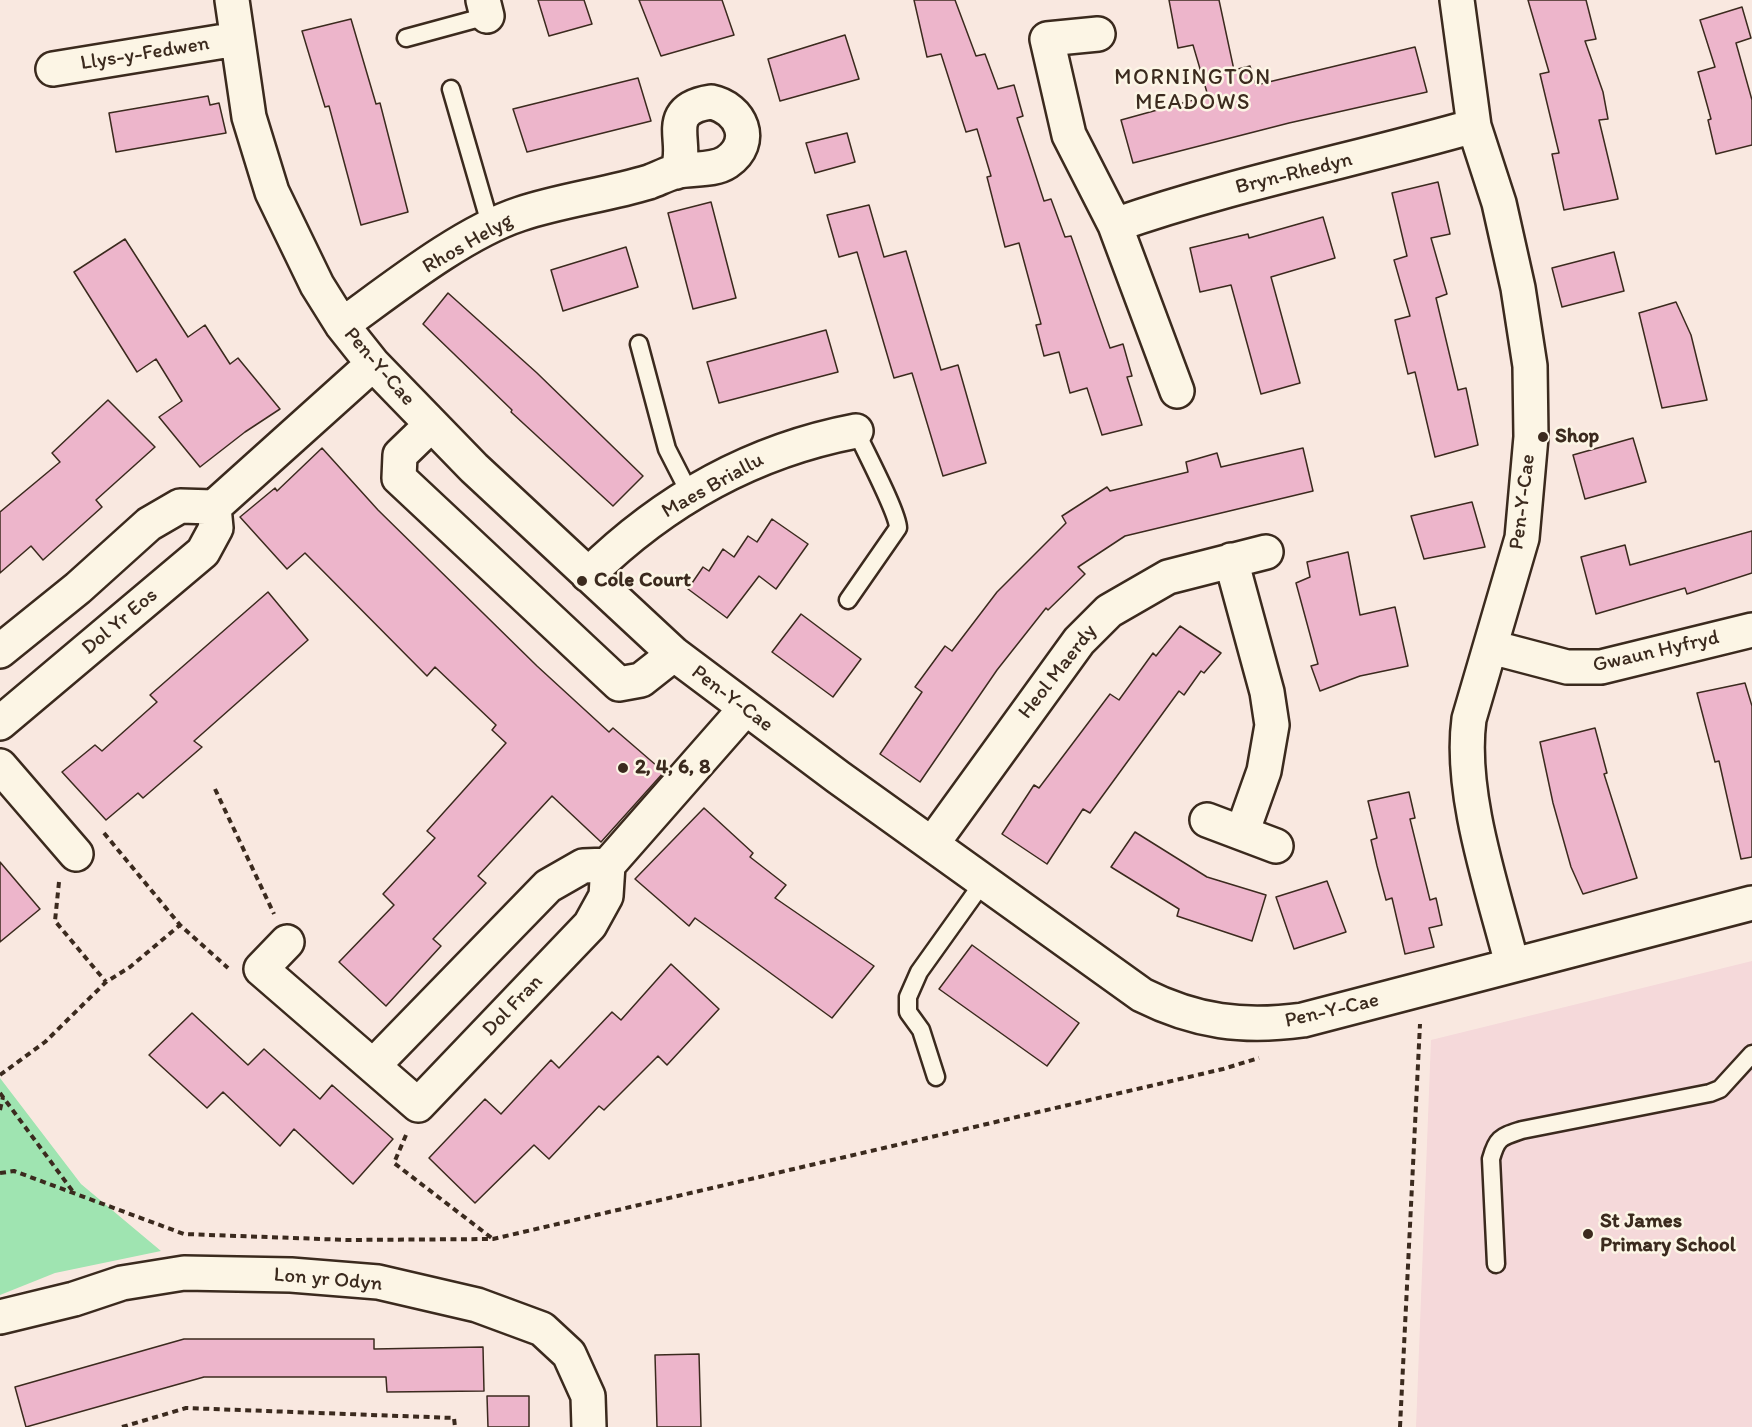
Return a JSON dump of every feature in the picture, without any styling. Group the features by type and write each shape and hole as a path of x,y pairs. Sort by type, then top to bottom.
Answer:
{"street":[{"name":"Pen-Y-Cae","path":"232,0 249,117 272,192 313,277 342,325 373,364 430,425 674,654 745,709 1142,994 1190,1016 1246,1024 1274,1024 1303,1020 1752,903"},
{"name":"Pen-Y-Cae","path":"1457,0 1474,126 1499,203 1511,256 1530,366 1531,437 1522,538 1469,719 1467,764 1478,829 1512,964"},
{"path":"1098,34 1047,39 1069,135 1115,225 1178,391"},
{"name":"Llys-y-Fedwen","path":"53,69 237,39"},
{"name":"Bryn-Rhedyn","path":"1115,225 1168,206 1368,156 1474,126"},
{"name":"Rhos Helyg","path":"342,325 475,234 518,215 650,182 676,172"},
{"path":"0,651 78,588 149,524 180,507 214,507 373,364"},
{"path":"430,425 400,454 399,478 407,486 619,684 641,680 674,654"},
{"name":"Maes Briallu","path":"588,575 626,538 690,494 773,453 822,438 856,431"},
{"name":"Dol Yr Eos","path":"0,723 203,552 216,528 214,507"},
{"name":"Heol Maerdy","path":"932,844 1029,708 1095,624 1126,600 1168,577 1266,552"},
{"path":"1231,560 1267,692 1272,724 1268,758 1242,833"},
{"name":"Gwaun Hyfryd","path":"1491,647 1582,669 1601,667 1752,630"},
{"path":"373,1066 548,886 583,866 608,865 745,709"},
{"path":"0,766 73,850"},
{"path":"1207,820 1276,846"},
{"name":"Dol Fran","path":"418,1105 590,925 606,896 608,865"},
{"path":"287,942 261,969 418,1105"},
{"name":"Lon yr Odyn","path":"0,1317 74,1299 122,1283 184,1273 291,1275 378,1282 477,1305 542,1329 569,1354 588,1396 589,1427"}],"lane":[{"path":"406,38 485,8"},
{"path":"451,89 491,227"},
{"path":"639,344 667,449 690,494"},
{"path":"848,600 898,528 898,517 886,498 856,431"},
{"path":"936,1077 921,1030 908,1012 908,997 919,972 984,881"},
{"path":"1496,1264 1491,1159 1495,1143 1502,1137 1522,1130 1710,1093 1720,1089 1752,1054"}],"path":[{"path":"215,789 287,942"},
{"path":"106,982 55,921 58,884 73,850 104,833 180,925 246,984 261,969"},
{"path":"0,1075 45,1042 106,982 130,967 180,925"},
{"path":"1401,1427 1421,1028 1409,992"},
{"path":"0,1173 14,1171 184,1234 348,1240 493,1239 1223,1069 1264,1056"},
{"path":"0,1093 75,1194"},
{"path":"0,1110 3,1097"},
{"path":"418,1105 394,1163 493,1239"},
{"path":"122,1427 186,1408 454,1418 454,1427"}],"shaded area":[{"name":"St James Primary School","path":"1752,961 1752,1427 1416,1427 1431,1040"}],"green space":[{"path":"0,1078 81,1184 161,1251 55,1273 0,1295"}],"building":[{"path":"538,0 584,0 592,24 549,36"},
{"path":"639,0 722,0 734,35 661,56"},
{"path":"914,0 955,0 976,56 985,54 998,89 1014,85 1023,116 1017,118 1044,201 1051,199 1065,237 1071,236 1110,348 1123,344 1132,376 1127,377 1142,425 1102,435 1087,388 1070,393 1059,352 1044,356 1036,325 1041,324 1019,243 1005,247 987,177 991,176 977,129 966,132 941,54 927,57"},
{"path":"1169,0 1219,0 1234,70 1250,66 1256,85 1415,47 1427,92 1289,123 1133,163 1121,120 1208,96 1193,45 1178,48"},
{"path":"1528,0 1586,0 1596,39 1585,41 1603,92 1608,119 1599,120 1618,199 1564,210 1552,154 1559,153 1540,74 1549,72"},
{"path":"1742,7 1751,38 1736,43 1752,100 1752,145 1716,154 1708,120 1711,119 1698,72 1715,67 1700,20"},
{"path":"351,19 376,104 380,103 408,212 361,225 329,106 325,107 302,31"},
{"path":"845,35 859,79 780,101 768,59"},
{"path":"638,78 651,121 527,152 513,109"},
{"path":"208,96 210,105 219,103 226,133 116,152 109,113"},
{"path":"847,133 855,162 815,173 806,143"},
{"path":"1438,182 1450,234 1431,238 1447,294 1436,298 1458,390 1466,388 1478,445 1435,457 1415,372 1408,374 1395,320 1410,316 1394,260 1407,256 1392,193"},
{"path":"711,202 736,298 693,309 668,213"},
{"path":"869,205 884,257 906,251 941,370 958,365 986,463 943,476 912,373 894,378 857,252 839,257 827,215"},
{"path":"1323,217 1335,258 1271,277 1300,383 1261,394 1231,285 1200,292 1190,248 1248,234 1249,238"},
{"path":"125,239 188,337 205,325 230,364 238,358 280,409 245,432 200,467 159,417 182,401 156,359 137,372 74,272"},
{"path":"626,247 638,287 563,311 551,270"},
{"path":"1614,252 1624,291 1562,307 1552,268"},
{"path":"448,293 537,373 643,476 613,506 511,412 512,410 423,324"},
{"path":"1676,302 1691,335 1707,400 1662,408 1639,313"},
{"path":"826,330 838,372 719,403 707,362"},
{"path":"108,400 155,447 96,500 102,507 43,560 31,546 0,573 0,512 60,462 52,453"},
{"path":"1633,438 1646,482 1585,499 1573,455"},
{"path":"322,448 378,510 537,666 609,732 613,728 664,772 601,842 552,796 478,876 486,883 433,939 441,946 386,1006 339,962 394,905 383,894 435,838 427,831 506,743 492,730 496,725 435,667 427,676 305,553 287,569 240,517 275,488 277,491"},
{"path":"1303,448 1313,491 1125,536 1078,567 1085,574 1048,610 1046,608 997,670 920,782 880,754 922,692 915,687 945,646 952,651 997,592 1066,523 1062,516 1107,487 1110,491 1188,472 1186,462 1217,453 1221,467"},
{"path":"1472,502 1485,547 1424,559 1411,516"},
{"path":"772,519 808,544 776,589 759,576 727,618 688,589 703,567 709,571 723,549 734,557 748,536 757,542"},
{"path":"1752,531 1752,573 1687,594 1685,588 1596,614 1581,557 1625,545 1630,565"},
{"path":"1348,552 1360,615 1395,607 1408,666 1360,676 1320,691 1311,666 1318,664 1296,583 1310,577 1307,562"},
{"path":"268,592 308,640 194,741 202,747 143,798 138,793 106,820 62,772 95,745 102,751 157,702 150,695"},
{"path":"801,614 861,659 833,697 772,652"},
{"path":"1180,626 1221,653 1204,673 1201,671 1184,695 1179,691 1090,813 1083,809 1047,864 1002,834 1034,785 1039,788 1110,694 1119,700 1153,653 1156,656"},
{"path":"1745,683 1752,706 1752,857 1741,859 1719,761 1715,762 1697,693"},
{"path":"1595,728 1607,773 1604,774 1637,878 1583,894 1571,867 1553,803 1540,742"},
{"path":"1409,792 1415,818 1410,819 1430,900 1436,898 1442,925 1429,928 1434,947 1405,954 1392,898 1386,900 1377,866 1371,840 1377,838 1368,801"},
{"path":"704,808 753,853 750,857 786,885 775,898 874,966 832,1018 695,918 689,926 635,879"},
{"path":"1135,832 1207,877 1266,895 1252,941 1177,916 1179,909 1111,867"},
{"path":"0,862 40,909 0,942"},
{"path":"1327,881 1346,932 1294,949 1276,897"},
{"path":"972,945 1079,1023 1047,1066 939,989"},
{"path":"671,964 719,1009 667,1065 658,1056 604,1110 599,1106 549,1159 534,1145 475,1203 429,1158 485,1099 501,1114 551,1060 559,1068 612,1012 621,1020"},
{"path":"192,1013 248,1065 264,1049 320,1099 332,1085 393,1139 353,1184 294,1129 280,1146 223,1092 207,1108 149,1055"},
{"path":"184,1339 374,1339 374,1349 483,1347 484,1391 387,1392 386,1377 204,1377 26,1427 15,1387"},
{"path":"699,1354 701,1427 657,1427 655,1355"},
{"path":"487,1396 529,1396 529,1427 488,1427"}],"place":[{"name":"Shop","path":"1543,437"},
{"name":"Cole Court","path":"582,581"},
{"name":"2, 4, 6, 8","path":"623,768"},
{"name":"St James Primary School","path":"1588,1234"}],"district":[{"name":"MORNINGTON MEADOWS","path":"1193,90"}]}
